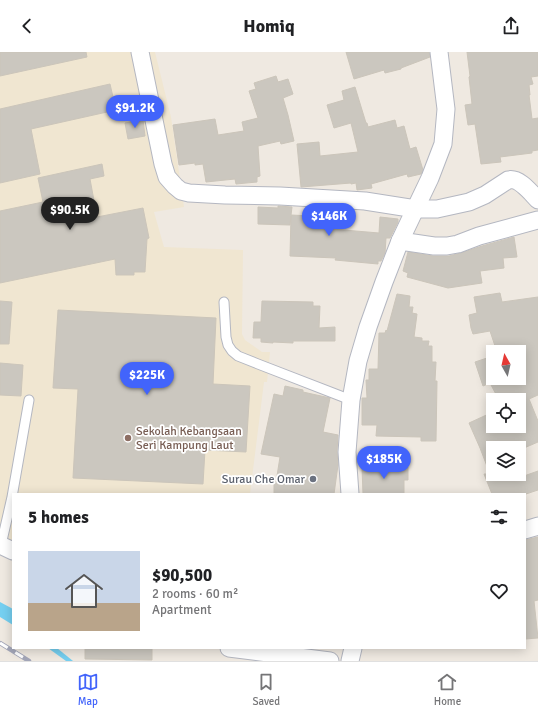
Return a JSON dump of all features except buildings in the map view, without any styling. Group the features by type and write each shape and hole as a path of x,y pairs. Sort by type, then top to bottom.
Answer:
{"street":[{"path":"140,52 167,177 181,191 189,194 280,196 365,201 416,209 437,209 469,202 485,195 512,179 519,182 538,200"},
{"path":"350,493 347,452 351,400 358,361 368,327 400,241 430,178 443,144 446,108 439,52"},
{"path":"400,241 434,246 447,246 538,220"},
{"path":"526,530 538,526"},
{"path":"237,649 330,661"},
{"path":"350,661 353,649"}],"lane":[{"path":"224,302 226,337 228,345 238,356 351,400"},
{"path":"13,493 29,400"},
{"path":"5,547 12,497"}],"shaded area":[{"name":"Sekolah Kebangsaan Seri Kampung Laut","path":"0,52 155,52 171,117 184,207 154,212 164,247 243,250 242,334 245,340 262,352 270,352 267,382 264,382 250,493 12,493 12,541 0,535"}],"water":[{"path":"0,602 12,608 12,624 0,617"},
{"path":"49,649 58,649 73,661 66,661"}],"railway":[{"path":"0,643 29,661"}],"place":[{"name":"Sekolah Kebangsaan Seri Kampung Laut","path":"128,438"},
{"name":"Surau Che Omar","path":"313,479"}]}
